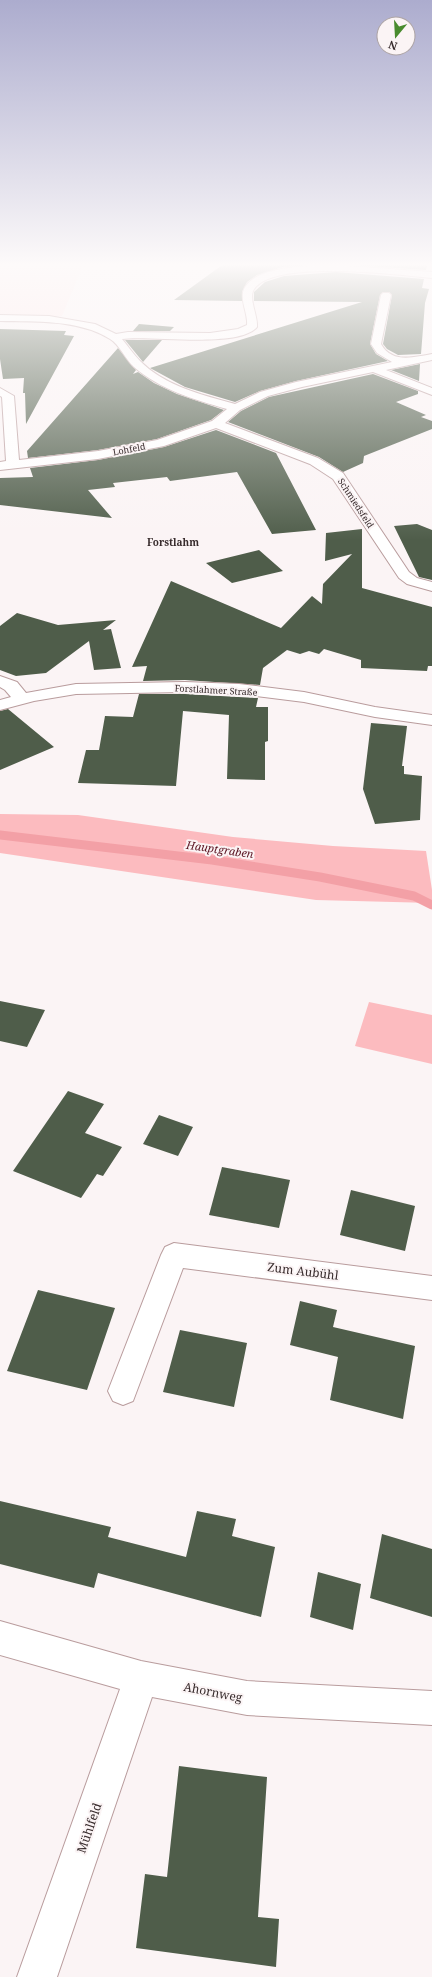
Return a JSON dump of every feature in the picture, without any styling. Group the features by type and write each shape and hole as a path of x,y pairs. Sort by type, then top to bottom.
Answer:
{"street":[{"path":"130,355 136,363 156,379 192,394 236,408"},
{"path":"388,355 404,363"},
{"name":"Lohfeld","path":"0,466 98,455 160,443 216,424 236,408 264,394 300,384 432,357"},
{"path":"375,369 432,392"},
{"path":"0,390 8,396 13,465"},
{"name":"Schmiedsfeld","path":"216,424 314,461 338,476 397,567 412,581 432,587"},
{"path":"0,681 11,686 22,699"},
{"name":"Forstlahmer Straße","path":"0,705 22,699 76,689 239,689 304,697 375,712 432,720"},
{"name":"Zum Aubühl","path":"123,1391 174,1255 432,1288"},
{"name":"Ahornweg","path":"0,1638 141,1678 247,1698 432,1708"},
{"name":"Mühlfeld","path":"37,1977 141,1678"}],"shaded area":[{"path":"0,814 78,815 233,837 333,846 426,851 432,890 432,903 316,900 0,853"},
{"path":"369,1002 432,1015 432,1064 355,1046"}],"building":[{"path":"0,355 63,355 26,424 25,393 23,393 24,378 3,379"},
{"path":"112,355 124,355 136,370 133,374 138,372 154,383 177,394 224,410 211,420 157,439 98,450 28,458 27,451"},
{"path":"137,355 149,355 143,362"},
{"path":"191,355 378,355 388,361 296,381 260,391 235,402 185,387 150,368"},
{"path":"420,364 419,381 391,370"},
{"path":"373,374 418,391 418,394 396,402 426,415 421,417 432,421 432,429 364,456 363,463 343,472 319,457 228,422 241,411 269,397"},
{"path":"216,430 276,453 316,530 272,534 237,472 170,481 167,477 113,483 115,487 88,490 112,518 0,505 0,478 33,477 30,468 98,460 164,447"},
{"path":"417,524 432,530 432,580 419,577 394,526"},
{"path":"362,529 362,588 432,607 432,666 428,666 427,671 361,668 361,660 324,649 319,654 309,651 300,654 287,650 263,668 260,685 185,680 143,681 147,666 132,667 171,581 281,628 312,596 322,604 323,584 352,554 325,561 326,533"},
{"path":"259,550 283,571 232,583 206,563"},
{"path":"17,613 58,625 116,620 103,630 111,629 121,668 94,670 89,641 46,673 16,676 0,670 0,626"},
{"path":"139,694 185,694 258,698 256,707 268,707 268,741 265,742 265,780 227,779 229,715 183,711 176,786 78,783 86,750 99,750 105,716 133,717"},
{"path":"8,709 54,747 0,770 0,711"},
{"path":"371,723 407,726 402,766 404,766 404,774 422,776 420,820 375,824 363,789"},
{"path":"0,1001 45,1010 27,1047 0,1041"},
{"path":"68,1091 104,1104 85,1133 122,1147 103,1176 97,1174 81,1198 13,1171"},
{"path":"159,1115 193,1127 178,1156 143,1144"},
{"path":"222,1167 290,1180 279,1228 209,1215"},
{"path":"351,1190 415,1206 405,1251 340,1235"},
{"path":"38,1290 115,1308 87,1390 7,1371"},
{"path":"300,1301 337,1310 333,1327 415,1346 403,1419 330,1400 338,1357 290,1345"},
{"path":"180,1330 247,1343 234,1407 163,1392"},
{"path":"0,1501 111,1527 108,1537 186,1557 197,1511 236,1519 232,1536 275,1547 261,1617 98,1573 94,1588 0,1564"},
{"path":"382,1534 432,1549 432,1617 370,1598"},
{"path":"318,1572 361,1584 353,1630 310,1617"},
{"path":"179,1766 267,1777 258,1917 279,1919 276,1967 136,1948 145,1874 167,1877"}],"waterway":[{"name":"Hauptgraben","path":"0,835 212,860 320,877 414,896 432,905"}],"district":[{"name":"Forstlahm","path":"173,542"}]}
